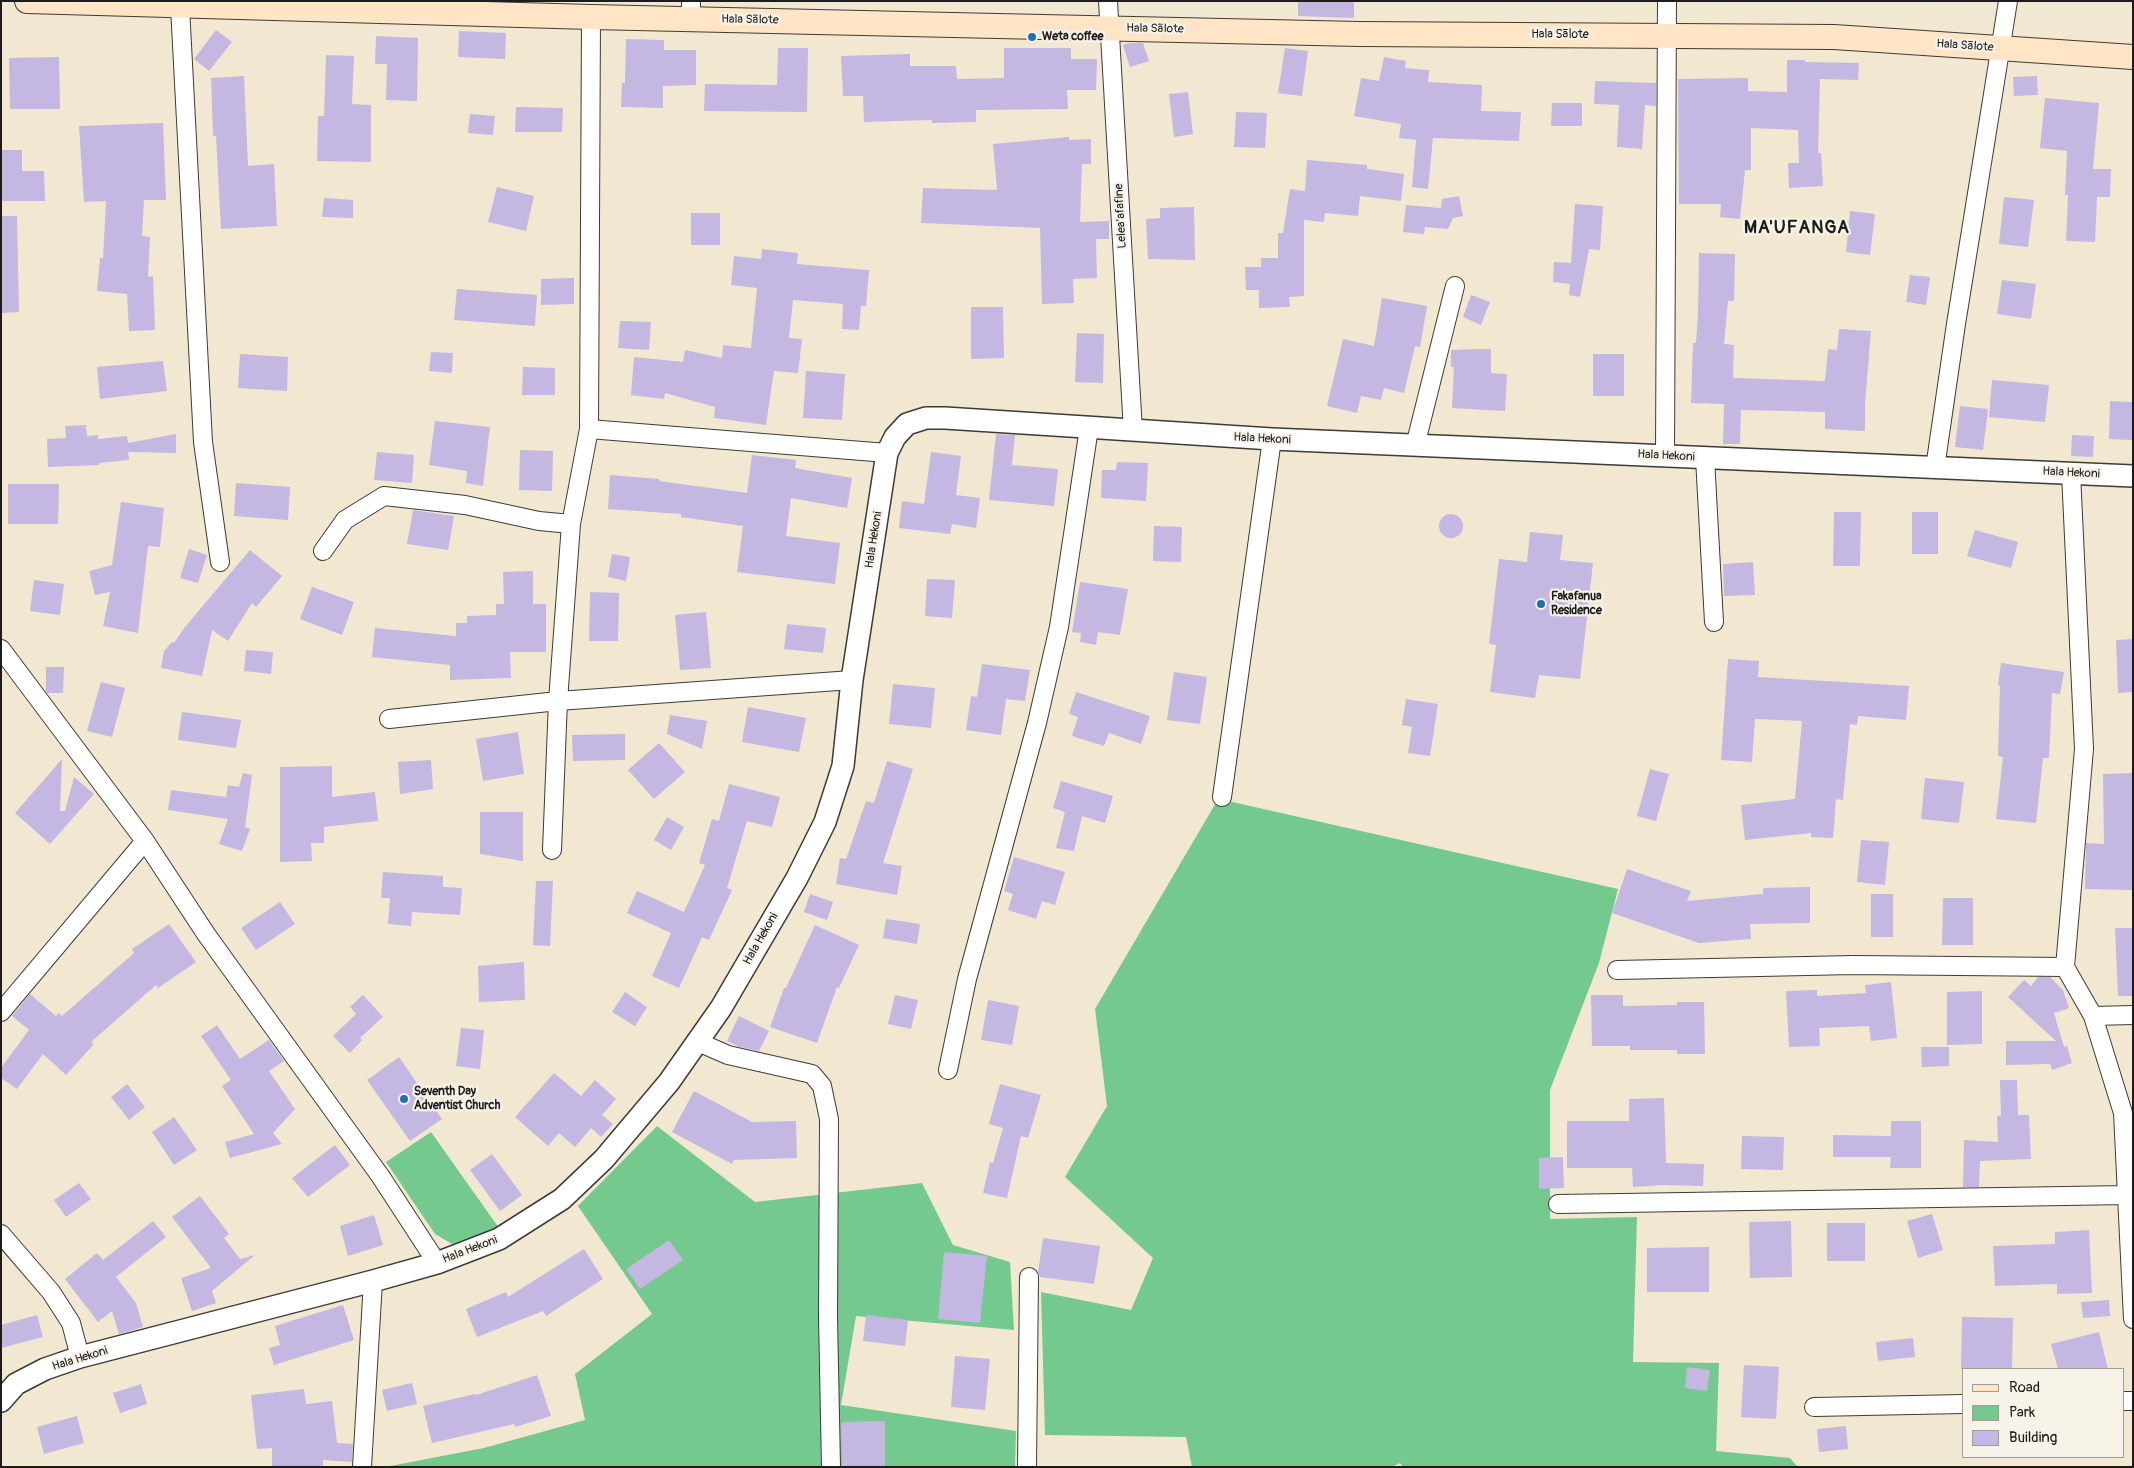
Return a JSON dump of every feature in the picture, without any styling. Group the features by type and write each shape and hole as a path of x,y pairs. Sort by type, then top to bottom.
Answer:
{"main road":[{"name":"Hala Sālote","path":"27,1 138,3 180,7 439,6 590,17 691,10 1110,28 1359,34 1834,37 2133,57"}],"street":[{"name":"Lelea’afafine","path":"1108,1 1134,431"},
{"path":"1665,455 1667,1"},
{"path":"1935,468 1957,315 2002,48 2008,1"},
{"path":"180,7 203,442 220,562"},
{"path":"552,850 558,700 571,524 589,429 590,17"},
{"path":"1415,446 1455,286"},
{"name":"Hala Hekoni","path":"1,1401 16,1384 45,1369 80,1357 438,1263 499,1239 562,1199 604,1160 670,1082 698,1042 792,886 825,822 843,766 852,680 887,453 895,437 907,424 926,418 1415,446 2133,476"},
{"path":"948,1070 967,979 1037,723 1059,627 1089,428"},
{"path":"589,429 887,453"},
{"path":"1222,797 1272,439"},
{"path":"1705,458 1714,622"},
{"path":"2071,473 2084,749 2065,968 2094,1016 2123,1113 2133,1319"},
{"path":"323,551 345,520 384,496 465,505 539,521 571,524"},
{"path":"1,649 145,841 206,934 381,1177 438,1263"},
{"path":"389,719 558,700 852,680"},
{"path":"1,1012 145,841"},
{"path":"1617,970 1854,965 2065,968"},
{"path":"2094,1016 2133,1015"},
{"path":"698,1042 728,1055 812,1074 822,1086 829,1119 828,1317 831,1467"},
{"path":"1558,1204 2128,1195"},
{"path":"1,1234 51,1292 71,1323 80,1357"},
{"path":"1027,1467 1029,1277"},
{"path":"362,1467 373,1281"},
{"path":"1814,1407 1962,1404"}],"green space":[{"path":"1217,801 1228,801 1618,889 1599,963 1550,1090 1550,1219 1637,1217 1633,1362 1719,1363 1716,1451 1790,1458 1798,1467 1403,1467 1400,1463 1392,1467 1192,1467 1186,1437 1045,1435 1041,1292 1131,1310 1153,1258 1065,1177 1107,1106 1095,1009"},
{"path":"657,1126 755,1202 922,1183 953,1245 1010,1262 1014,1330 856,1316 841,1405 1016,1431 1015,1467 385,1467 484,1448 585,1420 575,1374 652,1314 578,1206"},
{"path":"431,1132 499,1228 452,1244 435,1234 386,1162"}],"building":[{"path":"1298,1 1354,1 1354,18 1298,16"},
{"path":"216,30 232,42 209,71 194,59"},
{"path":"459,31 506,33 505,59 458,57"},
{"path":"376,36 418,38 417,101 386,100 387,64 375,64"},
{"path":"626,39 664,40 664,50 696,50 696,85 663,86 663,108 621,107 622,83 625,83"},
{"path":"1143,43 1149,61 1130,67 1123,45"},
{"path":"778,48 808,48 807,112 704,111 705,84 777,85"},
{"path":"1004,48 1071,48 1071,59 1097,59 1096,90 1067,90 1068,109 976,110 976,122 932,123 932,120 864,122 863,96 843,96 841,56 910,54 910,66 956,66 957,79 1004,78"},
{"path":"1285,48 1308,51 1302,96 1278,93"},
{"path":"326,55 354,56 352,104 371,105 371,162 317,161 318,116 324,116"},
{"path":"59,57 60,109 10,109 9,58"},
{"path":"1384,57 1406,61 1405,68 1429,70 1428,82 1482,85 1481,111 1521,112 1519,141 1433,138 1428,189 1412,187 1416,140 1399,138 1401,124 1354,116 1361,78 1379,81"},
{"path":"1787,60 1859,63 1858,80 1820,79 1818,153 1821,153 1823,186 1789,188 1788,163 1799,163 1798,130 1751,128 1751,170 1745,170 1740,219 1720,217 1721,204 1679,204 1678,79 1748,78 1748,91 1787,92"},
{"path":"244,76 248,166 274,164 277,226 221,229 216,136 213,136 211,78"},
{"path":"2037,76 2038,95 2014,96 2013,77"},
{"path":"1595,81 1656,83 1656,106 1645,105 1642,149 1617,147 1619,105 1594,104"},
{"path":"1188,92 1193,134 1174,137 1169,94"},
{"path":"2045,98 2099,103 2093,169 2111,169 2110,197 2097,197 2095,242 2066,241 2068,195 2065,195 2067,151 2040,148"},
{"path":"1552,103 1582,103 1582,126 1551,126"},
{"path":"516,107 563,108 562,132 515,132"},
{"path":"1236,112 1267,113 1265,148 1234,147"},
{"path":"470,114 495,116 493,135 468,133"},
{"path":"163,123 166,200 144,200 142,236 150,237 148,277 153,276 155,330 129,331 127,294 97,291 100,258 103,258 106,201 84,202 79,126"},
{"path":"1069,137 1069,140 1091,139 1091,164 1082,164 1080,222 1109,221 1109,239 1096,239 1097,278 1073,279 1074,303 1042,304 1040,228 921,223 923,188 997,190 993,144"},
{"path":"1,150 22,150 22,171 44,171 45,201 1,201"},
{"path":"1307,160 1367,165 1367,169 1404,174 1401,201 1360,196 1358,216 1325,213 1324,222 1304,220 1304,296 1289,297 1290,307 1259,308 1259,290 1246,290 1245,267 1261,267 1261,258 1278,258 1278,233 1283,233 1290,189 1305,191"},
{"path":"497,187 534,196 526,231 488,222"},
{"path":"1459,196 1463,216 1453,218 1448,229 1425,227 1424,234 1403,232 1406,205 1441,208 1442,199"},
{"path":"2004,197 2034,200 2028,247 1999,244"},
{"path":"324,198 353,200 353,218 322,217"},
{"path":"1575,204 1603,206 1600,250 1589,249 1580,297 1569,295 1570,284 1553,282 1554,262 1571,263"},
{"path":"1194,207 1195,260 1148,259 1146,219 1160,218 1160,208"},
{"path":"1850,211 1875,214 1870,255 1846,252"},
{"path":"691,213 720,213 720,245 691,245"},
{"path":"1,216 17,216 19,312 1,313"},
{"path":"762,249 798,253 797,264 869,270 866,306 861,306 859,330 842,329 843,304 793,300 789,338 802,339 798,373 774,371 766,425 714,418 715,407 665,393 664,399 631,395 634,357 683,362 685,350 722,358 723,345 751,348 757,288 731,285 734,256 761,259"},
{"path":"1699,253 1735,254 1734,301 1728,301 1724,344 1734,345 1733,378 1825,381 1828,349 1837,350 1839,329 1871,331 1865,404 1865,431 1825,429 1825,412 1741,410 1740,444 1723,444 1724,404 1691,403 1693,343 1696,343 1698,315"},
{"path":"1910,275 1930,277 1926,305 1906,302"},
{"path":"574,278 574,304 541,305 541,279"},
{"path":"2002,280 2036,284 2031,319 1997,314"},
{"path":"457,289 537,295 535,326 454,320"},
{"path":"1471,295 1490,302 1481,325 1463,317"},
{"path":"1382,298 1427,306 1420,347 1415,346 1404,393 1384,388 1381,400 1361,396 1357,413 1327,406 1343,339 1374,346"},
{"path":"971,307 1003,307 1004,358 971,359"},
{"path":"620,321 651,322 649,350 618,348"},
{"path":"1077,333 1104,334 1103,383 1075,382"},
{"path":"1491,349 1491,373 1507,374 1505,411 1452,408 1454,367 1451,367 1451,350"},
{"path":"431,352 453,353 452,373 429,371"},
{"path":"240,354 288,357 287,391 238,388"},
{"path":"1593,354 1624,354 1624,396 1593,396"},
{"path":"163,361 167,391 100,399 97,367"},
{"path":"523,367 555,368 555,395 522,395"},
{"path":"806,371 845,374 842,420 803,418"},
{"path":"1992,380 2049,385 2045,422 1989,417"},
{"path":"2110,401 2133,402 2133,440 2109,439"},
{"path":"1960,406 1988,409 1983,450 1955,447"},
{"path":"435,421 490,427 483,486 466,483 467,471 429,465"},
{"path":"86,425 87,436 98,435 98,439 127,436 128,443 176,434 176,453 128,452 129,460 99,463 99,465 48,467 47,439 66,438 65,426"},
{"path":"996,434 1015,435 1012,465 1058,469 1054,506 989,500"},
{"path":"2072,435 2094,436 2093,457 2071,456"},
{"path":"520,450 553,451 552,491 519,490"},
{"path":"377,452 414,455 412,483 374,480"},
{"path":"931,452 961,456 956,495 980,498 976,528 952,524 950,534 899,528 902,501 924,504"},
{"path":"752,455 796,460 795,468 852,478 847,508 791,498 786,536 840,543 835,584 737,572 743,526 681,517 681,514 608,509 610,475 659,479 659,481 747,493"},
{"path":"1117,462 1148,463 1146,501 1101,498 1102,470 1116,470"},
{"path":"236,483 290,487 288,520 234,516"},
{"path":"8,484 59,484 58,524 8,524"},
{"path":"121,502 164,508 160,547 148,546 138,633 103,626 110,592 95,595 89,571 112,565"},
{"path":"413,510 454,516 448,550 407,544"},
{"path":"1834,512 1861,512 1860,566 1833,566"},
{"path":"1912,512 1938,512 1938,554 1912,554"},
{"path":"1451,514 1456,515 1462,521 1462,531 1456,537 1451,538 1446,537 1440,531 1439,526 1440,521 1446,515"},
{"path":"1154,526 1182,527 1181,562 1153,561"},
{"path":"1975,530 2018,542 2011,568 1967,556"},
{"name":"Fakafanua Residence","path":"1530,532 1563,535 1560,560 1593,563 1580,679 1539,675 1535,698 1490,692 1496,645 1489,644 1499,559 1527,562"},
{"path":"189,549 207,555 198,583 180,578"},
{"path":"250,550 282,576 256,607 252,603 228,641 212,630 202,676 161,668 164,651 172,642 174,643 185,627"},
{"path":"612,554 630,557 626,581 608,577"},
{"path":"1753,562 1755,595 1724,596 1723,564"},
{"path":"533,571 533,604 546,604 546,652 510,652 511,678 450,680 450,665 372,657 375,628 456,636 456,623 467,623 467,616 496,615 496,604 504,604 503,572"},
{"path":"927,579 955,580 952,618 925,616"},
{"path":"34,580 64,584 60,615 30,611"},
{"path":"1080,582 1128,589 1120,635 1098,632 1096,645 1080,642 1081,633 1072,632"},
{"path":"312,587 354,602 342,635 300,619"},
{"path":"590,592 619,593 618,641 589,641"},
{"path":"706,612 711,668 680,670 675,615"},
{"path":"787,624 826,628 823,653 784,649"},
{"path":"2133,639 2133,692 2118,693 2116,640"},
{"path":"246,650 273,652 271,674 244,671"},
{"path":"1728,659 1759,661 1758,677 1909,686 1906,720 1858,716 1857,725 1850,724 1843,800 1836,799 1833,838 1811,837 1811,833 1745,840 1741,805 1795,799 1802,721 1755,719 1752,762 1721,760"},
{"path":"2001,663 2064,672 2060,694 2052,693 2049,758 2043,758 2036,823 1996,819 2003,757 1998,756 2000,686 1998,685"},
{"path":"982,664 1030,670 1025,701 1006,699 1001,735 966,730 971,696 977,697"},
{"path":"46,667 64,667 63,693 47,693"},
{"path":"1174,672 1207,677 1200,724 1167,720"},
{"path":"101,682 125,688 112,737 87,731"},
{"path":"893,684 935,688 931,728 889,724"},
{"path":"1076,692 1150,716 1141,744 1109,733 1104,746 1072,736 1078,717 1069,714"},
{"path":"1406,699 1438,704 1430,756 1408,753 1412,727 1402,725"},
{"path":"748,707 806,718 799,752 742,742"},
{"path":"182,712 241,720 236,748 178,740"},
{"path":"670,715 707,721 702,749 667,734"},
{"path":"518,732 524,774 483,781 476,739"},
{"path":"625,734 625,760 573,761 572,735"},
{"path":"659,743 685,772 654,799 628,770"},
{"path":"62,759 60,811 65,811 74,777 94,794 50,844 15,813"},
{"path":"431,760 433,789 400,794 398,762"},
{"path":"887,761 913,769 883,863 902,866 897,895 836,884 840,858 846,859 866,801 874,803"},
{"path":"332,766 332,797 375,792 378,821 324,827 324,843 311,843 312,861 280,862 280,767"},
{"path":"1650,769 1669,774 1656,821 1637,816"},
{"path":"243,773 252,775 245,827 250,829 242,851 219,844 228,819 168,810 171,790 226,797 228,785 239,787"},
{"path":"2133,773 2133,890 2085,889 2086,843 2104,844 2103,774"},
{"path":"1925,778 1964,782 1959,823 1921,819"},
{"path":"1061,781 1113,796 1105,823 1082,816 1074,851 1056,848 1065,812 1053,808"},
{"path":"729,784 780,797 772,827 747,821 727,888 732,890 709,940 702,937 679,988 652,976 671,933 627,913 637,891 684,912 705,865 699,863 712,819 719,821"},
{"path":"480,812 523,812 523,861 480,854"},
{"path":"667,817 684,827 671,850 654,840"},
{"path":"1861,840 1889,842 1885,885 1857,882"},
{"path":"1014,857 1065,872 1055,905 1042,901 1036,919 1008,910 1013,894 1004,891"},
{"path":"1627,869 1691,891 1687,901 1763,894 1763,888 1810,887 1810,923 1750,924 1751,939 1699,943 1612,913"},
{"path":"383,872 443,876 443,887 462,888 460,915 412,912 411,926 388,924 390,898 381,898"},
{"path":"536,881 553,881 550,946 533,945"},
{"path":"810,894 833,902 827,920 804,912"},
{"path":"1871,894 1893,894 1893,937 1871,937"},
{"path":"1943,898 1973,898 1973,945 1942,945"},
{"path":"280,902 295,924 256,950 241,928"},
{"path":"886,919 920,924 917,944 883,938"},
{"path":"169,924 196,962 158,988 156,985 91,1042 94,1044 66,1075 43,1054 17,1089 1,1078 1,1068 29,1030 12,1016 30,994 56,1016 59,1013 62,1016 134,953 132,949"},
{"path":"815,925 859,945 839,988 837,987 817,1043 770,1027 784,988 786,988"},
{"path":"2115,928 2133,928 2133,996 2118,996"},
{"path":"524,962 525,1000 479,1002 478,966"},
{"path":"2038,977 2050,977 2063,990 2069,1008 2054,1013 2064,1047 2067,1046 2072,1063 2052,1070 2050,1064 2006,1065 2006,1041 2056,1041 2008,997 2024,980 2031,986"},
{"path":"1891,982 1897,1038 1871,1041 1869,1026 1819,1028 1820,1046 1789,1047 1786,991 1817,990 1817,996 1866,993 1865,985"},
{"path":"1982,991 1982,1044 1947,1045 1947,992"},
{"path":"625,992 647,1007 635,1026 612,1012"},
{"path":"363,995 383,1017 360,1038 362,1040 350,1053 333,1036 356,1014 350,1007"},
{"path":"895,995 918,1000 911,1029 888,1024"},
{"path":"1591,995 1623,995 1623,1006 1677,1005 1677,1002 1704,1002 1705,1054 1677,1054 1677,1050 1630,1050 1630,1046 1592,1046"},
{"path":"988,1000 1019,1006 1012,1045 981,1040"},
{"path":"739,1016 769,1031 759,1051 740,1047 727,1041"},
{"path":"217,1025 240,1059 269,1040 284,1061 269,1071 295,1109 273,1133 282,1144 230,1158 225,1142 254,1134 222,1086 231,1080 201,1036"},
{"path":"461,1028 484,1030 480,1069 456,1066"},
{"path":"1921,1047 1949,1047 1949,1066 1922,1067"},
{"name":"Seventh Day Adventist Church","path":"399,1057 442,1119 410,1141 367,1080"},
{"path":"554,1073 581,1096 595,1080 616,1099 602,1115 613,1124 601,1137 591,1128 575,1147 559,1133 548,1146 515,1117"},
{"path":"2000,1080 2017,1080 2018,1115 2029,1115 2031,1159 1980,1161 1979,1187 1963,1187 1964,1140 1998,1142 1997,1116 2001,1116"},
{"path":"127,1084 145,1107 129,1120 111,1097"},
{"path":"1000,1084 1041,1095 1028,1138 1021,1136 1007,1198 983,1193 990,1162 993,1163 1003,1128 989,1124"},
{"path":"694,1091 752,1122 796,1121 797,1158 734,1160 732,1164 672,1132"},
{"path":"1664,1098 1666,1163 1704,1164 1703,1186 1663,1185 1633,1187 1632,1168 1567,1168 1567,1121 1629,1121 1629,1099"},
{"path":"174,1117 197,1150 174,1165 152,1132"},
{"path":"1891,1121 1921,1121 1921,1168 1890,1168 1891,1157 1833,1157 1833,1135 1891,1136"},
{"path":"1742,1136 1784,1137 1783,1170 1741,1169"},
{"path":"335,1145 350,1165 308,1197 292,1178"},
{"path":"492,1154 522,1195 500,1211 470,1170"},
{"path":"1563,1157 1564,1188 1539,1189 1539,1158"},
{"path":"79,1183 91,1199 66,1217 54,1200"},
{"path":"200,1196 229,1234 224,1238 240,1259 255,1255 212,1291 216,1303 192,1311 181,1278 211,1268 172,1217"},
{"path":"1932,1214 1943,1250 1918,1258 1907,1221"},
{"path":"374,1215 383,1245 348,1256 340,1226"},
{"path":"153,1221 166,1237 116,1277 136,1303 143,1327 119,1334 112,1311 98,1322 65,1279 97,1253 103,1260"},
{"path":"1791,1221 1792,1277 1750,1278 1749,1222"},
{"path":"1827,1223 1865,1223 1865,1261 1827,1261"},
{"path":"2089,1230 2092,1293 2057,1294 2057,1284 1995,1286 1993,1246 2055,1244 2055,1232"},
{"path":"1043,1238 1100,1246 1094,1284 1040,1277 1038,1272"},
{"path":"669,1240 683,1260 640,1289 626,1269"},
{"path":"1709,1247 1709,1292 1647,1292 1647,1248"},
{"path":"584,1249 603,1279 546,1316 543,1311 477,1337 466,1309 506,1292 508,1297"},
{"path":"944,1252 987,1256 980,1323 938,1319"},
{"path":"2109,1300 2110,1316 2083,1318 2081,1302"},
{"path":"343,1305 354,1340 274,1365 269,1348 280,1345 275,1326"},
{"path":"37,1315 43,1337 1,1348 1,1325"},
{"path":"866,1315 908,1320 905,1346 863,1341"},
{"path":"1962,1317 2013,1318 2012,1368 1961,1369"},
{"path":"2099,1332 2108,1368 2058,1368 2051,1344"},
{"path":"1913,1338 1915,1357 1878,1361 1876,1342"},
{"path":"955,1356 990,1359 985,1410 951,1407"},
{"path":"1744,1365 1779,1367 1776,1419 1741,1417"},
{"path":"1687,1367 1710,1370 1707,1391 1685,1388"},
{"path":"537,1375 551,1416 515,1427 514,1424 432,1443 423,1406 476,1395"},
{"path":"412,1383 417,1404 387,1411 382,1390"},
{"path":"141,1384 147,1404 120,1413 113,1393"},
{"path":"304,1389 306,1404 332,1401 337,1443 353,1444 352,1462 323,1460 323,1467 272,1467 272,1448 257,1449 251,1395"},
{"path":"77,1416 84,1443 44,1454 37,1427"},
{"path":"885,1421 885,1467 842,1467 841,1422"},
{"path":"1846,1426 1848,1449 1819,1452 1817,1429"}],"place":[{"name":"Weta coffee","path":"1032,37"},
{"name":"Fakafanua Residence","path":"1541,604"},
{"name":"Seventh Day Adventist Church","path":"404,1099"}],"district":[{"name":"MA'UFANGA","path":"1797,228"}]}
